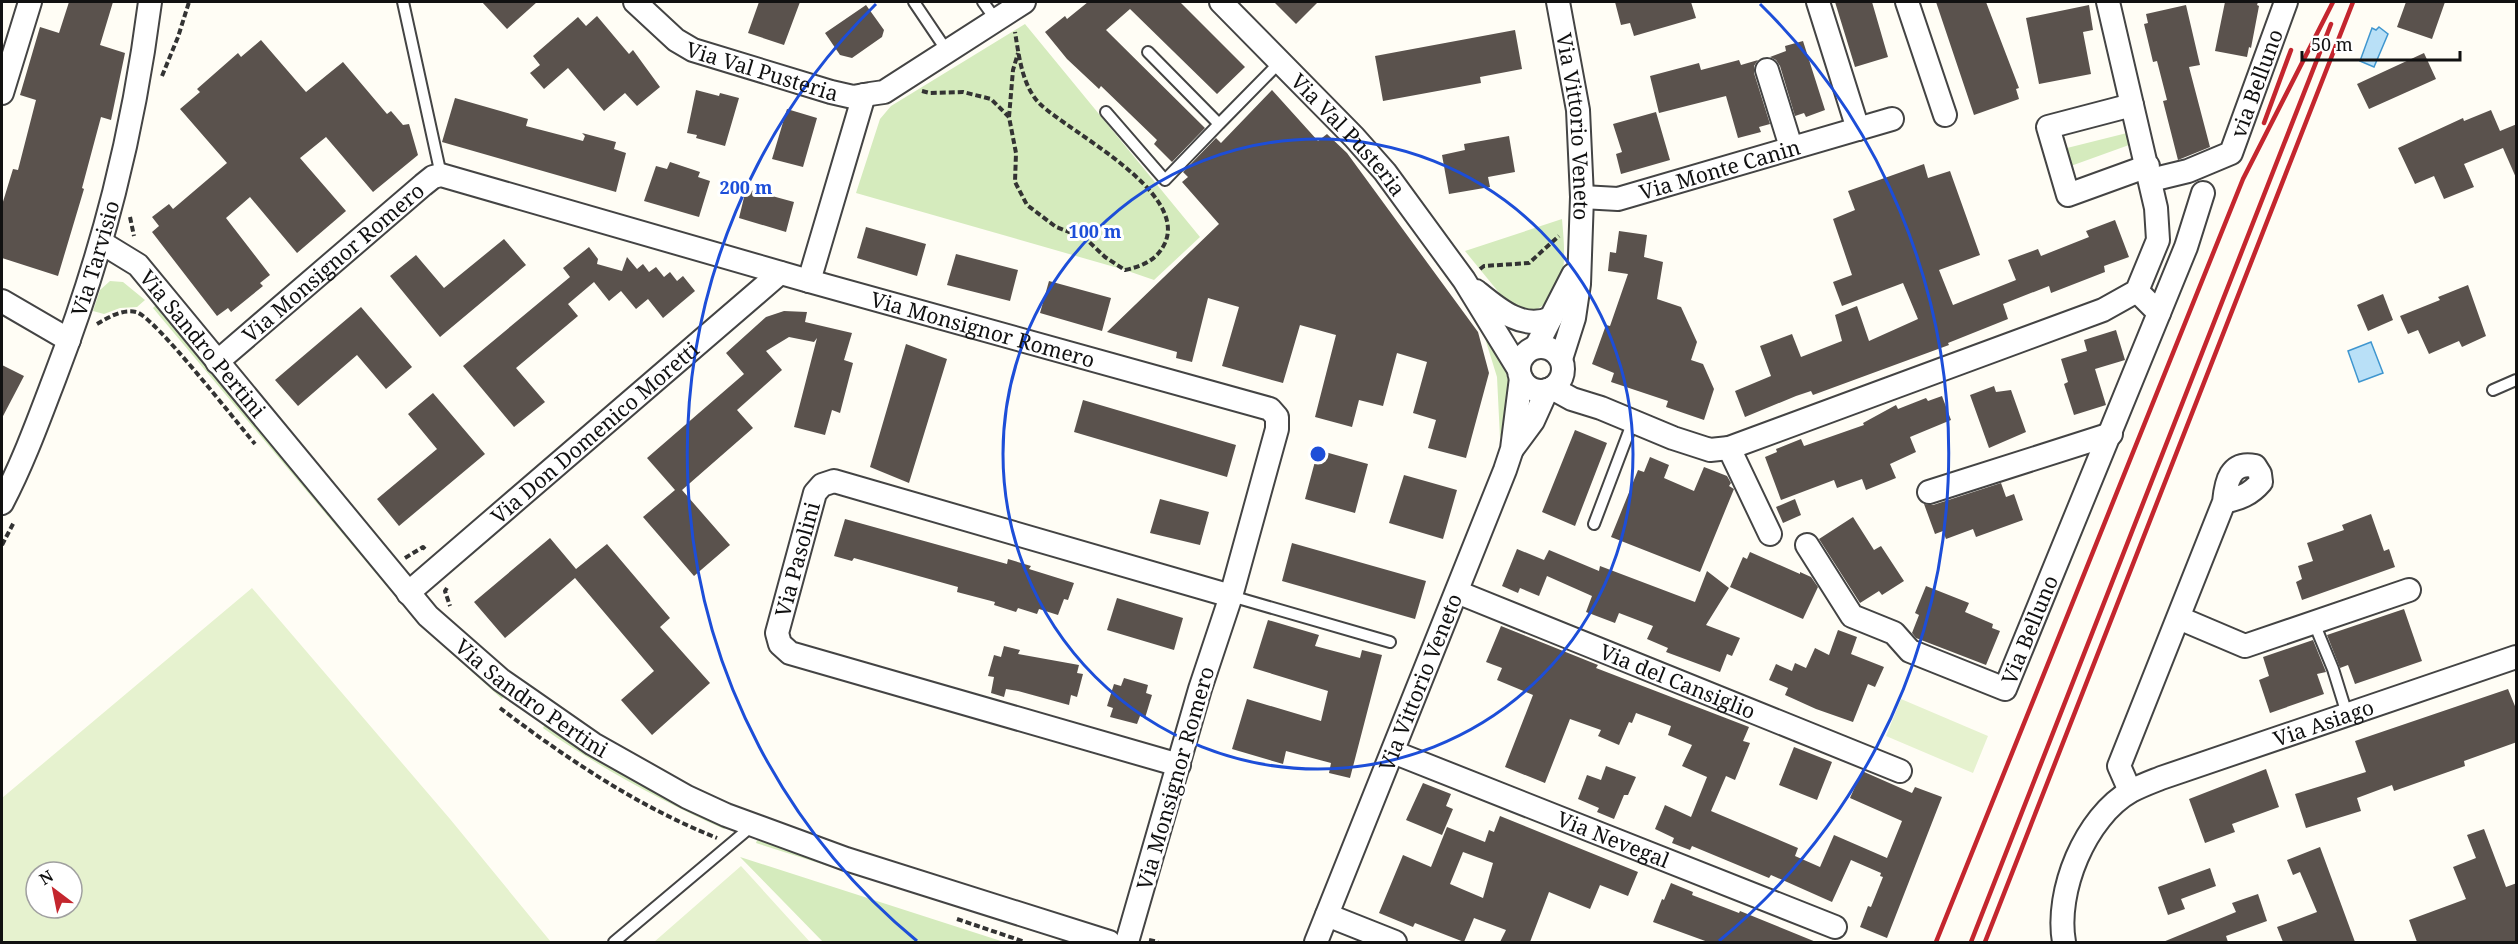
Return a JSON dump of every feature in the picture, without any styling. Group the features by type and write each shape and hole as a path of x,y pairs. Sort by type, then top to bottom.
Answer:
{"street":[{"path":"2,93 30,2"},
{"name":"Via Tarvisio","path":"2,503 31,438 69,340 102,243 131,125 150,2"},
{"name":"Via Val Pusteria","path":"635,2 676,40 693,50 853,97 884,92 898,84 947,51 1003,8"},
{"name":"Via Val Pusteria","path":"1221,2 1354,137 1385,172 1464,280 1520,373"},
{"name":"Via Vittorio Veneto","path":"1512,449 1533,421 1556,377 1574,318 1579,284 1582,209 1578,110 1558,2"},
{"path":"1818,2 1858,129"},
{"path":"1907,2 1945,115"},
{"path":"1536,347 1551,349 1556,377 1572,399 1710,450 1730,448 2103,309 2138,291 2157,240 2156,208 2150,173 2109,2"},
{"name":"via Belluno","path":"2150,173 2188,171 2231,153 2286,2"},
{"path":"1767,70 1791,147"},
{"path":"809,281 864,95"},
{"path":"2132,105 2048,127 2068,195 2150,173"},
{"name":"Via Monte Canin","path":"1582,209 1892,119"},
{"name":"Via Monsignor Romero","path":"217,362 423,185 433,177 441,175 780,273 1270,409 1277,417 1277,429 1231,596 1128,938"},
{"name":"Via Belluno","path":"1807,545 1852,616 1894,633 1910,651 2005,689 2186,248 2203,193"},
{"name":"Via Sandro Pertini","path":"102,243 138,266 428,616 501,680 593,744 687,797 752,826 846,859 1109,942"},
{"name":"Via Vittorio Veneto","path":"1316,942 1512,449 1524,354 1536,347 1569,286 1580,253"},
{"name":"Via Don Domenico Moretti","path":"408,592 780,273"},
{"name":"Via Val Pusteria","path":"1464,280 1492,304 1520,321 1540,323 1551,318"},
{"path":"2138,291 2159,313"},
{"path":"2,301 69,340"},
{"path":"1520,373 1524,384 1534,390 1556,377"},
{"path":"1929,492 2111,434"},
{"path":"1730,448 1770,534"},
{"name":"Via Pasolini","path":"1179,765 790,653 780,644 777,633 815,493 822,485 834,481 1231,596"},
{"path":"2130,791 2119,766 2224,502"},
{"path":"2179,618 2245,645 2409,590"},
{"name":"Via del Cansiglio","path":"1457,592 1900,771"},
{"name":"Via Asiago","path":"2064,942 2060,922 2065,890 2079,852 2098,822 2130,791 2161,778 2517,657"},
{"name":"Via Nevegal","path":"1393,752 1834,927"},
{"path":"1327,915 1395,942"}],"lane":[{"path":"404,2 441,175"},
{"path":"914,2 947,51"},
{"path":"1148,52 1219,124"},
{"path":"1106,112 1165,180 1280,62"},
{"path":"2493,390 2517,381"},
{"path":"1594,524 1633,421"},
{"path":"1231,596 1390,642"},
{"path":"2314,623 2333,669 2347,714"},
{"path":"614,942 752,826"}],"path":[{"path":"161,79 189,2"},
{"path":"1003,8 1018,51 1028,88 1040,104 1094,141 1129,170 1156,198 1165,216 1167,237 1161,250 1144,266 1125,270 1105,257 1085,238 1056,227 1027,205 1015,182 1016,153 1009,117 1013,70 1018,51"},
{"path":"898,84 930,93 963,92 991,99 1009,117"},
{"path":"1464,280 1484,266 1529,263 1582,209"},
{"path":"130,215 132,232 136,241"},
{"path":"140,313 161,296"},
{"path":"399,555 405,558 423,547 452,582 445,591 450,607"},
{"path":"1128,938 1158,942"}],"green space":[{"path":"1025,24 1200,237 1154,280 856,193 880,119 891,106"},
{"path":"2127,133 2129,145 2068,167 2063,149"},
{"path":"1562,219 1564,261 1558,287 1552,298 1542,306 1528,312 1505,300 1465,251"},
{"path":"110,281 123,282 145,300 137,307 120,308 104,314 93,311 100,290"},
{"path":"157,304 504,695 502,699 430,634 389,589 153,308"},
{"path":"1484,335 1501,361 1508,384 1508,408 1500,438 1497,377"},
{"path":"252,588 450,819 551,942 2,942 2,798"},
{"path":"1901,699 1988,736 1973,773 1886,736"},
{"path":"545,724 578,747 670,802 728,827 724,829 631,783 586,757 543,728"},
{"path":"757,840 1077,942 1067,942 756,843"},
{"path":"740,857 1004,942 823,942"},
{"path":"741,866 810,942 654,942"}],"water":[{"path":"2379,27 2388,34 2374,67 2360,61 2372,28 2376,30"},
{"path":"2371,342 2383,373 2359,382 2348,351"}],"building":[{"path":"69,2 113,2 100,45 125,53 111,120 101,117 82,188 84,189 58,276 2,258 2,205 13,169 18,170 36,100 20,95 40,27 59,33"},
{"path":"482,2 537,2 507,29"},
{"path":"759,2 800,2 784,45 748,33"},
{"path":"1088,2 1180,2 1245,67 1217,94 1130,9 1106,30 1205,128 1172,162 1154,144 1157,140 1101,86 1099,89 1067,59 1045,32 1065,16 1067,19"},
{"path":"1274,2 1318,2 1296,24"},
{"path":"1615,2 1691,2 1696,18 1634,36 1630,23 1621,25"},
{"path":"1835,2 1872,2 1888,57 1855,67"},
{"path":"1936,2 1986,2 2019,88 2016,89 2019,99 1974,115"},
{"path":"2225,2 2258,2 2251,48 2249,47 2247,57 2215,51"},
{"path":"2406,2 2445,2 2432,39 2397,27"},
{"path":"866,5 884,30 882,37 852,58 840,55 825,33"},
{"path":"2089,5 2093,30 2083,32 2091,74 2039,84 2026,18"},
{"path":"2186,5 2200,65 2189,67 2210,147 2178,160 2163,101 2167,100 2157,61 2153,62 2144,24 2148,23 2146,14"},
{"path":"597,16 629,54 633,50 660,87 637,106 625,93 604,111 568,68 544,89 530,73 540,65 533,56 578,17 586,26"},
{"path":"1515,30 1522,69 1480,77 1481,83 1383,101 1375,56"},
{"path":"261,40 306,92 343,62 387,114 391,111 403,125 409,124 418,155 373,192 326,137 300,158 346,211 297,253 250,197 226,218 270,275 260,283 263,286 231,312 228,308 217,316 152,232 159,226 152,217 169,204 173,209 227,163 180,109 200,92 197,89 238,53 241,57"},
{"path":"1803,41 1825,110 1806,117 1804,113 1795,116 1780,66 1770,57 1786,51 1785,46"},
{"path":"2424,53 2436,79 2369,109 2357,84"},
{"path":"1739,60 1741,65 1758,60 1754,66 1754,73 1770,124 1759,127 1761,132 1738,138 1726,96 1659,113 1650,76 1699,63 1701,70"},
{"path":"696,90 739,98 725,146 696,138 697,135 687,133"},
{"path":"1272,90 1318,141 1327,134 1347,153 1478,332 1489,373 1466,458 1428,448 1436,420 1413,413 1427,362 1397,353 1383,406 1359,400 1352,427 1315,417 1336,335 1300,325 1283,383 1222,366 1239,307 1208,298 1192,362 1176,358 1177,352 1107,332 1219,224 1182,182 1188,177 1183,172 1216,138 1221,143"},
{"path":"455,98 528,119 526,126 583,141 585,136 582,133 616,142 614,149 626,153 616,192 442,142"},
{"path":"787,109 817,118 803,167 772,159"},
{"path":"2491,110 2500,131 2517,124 2517,180 2503,148 2464,164 2474,187 2444,199 2434,176 2415,184 2398,148 2463,118 2464,121"},
{"path":"1656,112 1670,160 1621,174 1616,154 1622,152 1613,124"},
{"path":"1509,136 1515,172 1488,177 1490,187 1449,194 1442,155 1465,150 1464,144"},
{"path":"670,162 700,172 698,177 710,181 699,217 644,201 656,166 667,169"},
{"path":"1924,164 1928,178 1950,171 1980,255 1939,270 1953,305 2016,280 2008,260 2038,249 2041,256 2089,237 2086,231 2115,220 2129,257 2104,266 2105,272 2051,293 2049,286 2003,304 2008,319 1948,343 1949,345 1813,395 1811,391 1796,396 1745,417 1735,391 1771,376 1760,346 1792,334 1801,357 1842,341 1835,315 1857,306 1869,341 1918,319 1903,283 1842,306 1833,282 1852,275 1833,219 1855,210 1848,191"},
{"path":"746,189 794,202 786,232 739,218"},
{"path":"866,227 926,244 917,276 857,258"},
{"path":"1619,231 1647,235 1644,257 1663,262 1657,299 1681,307 1697,342 1691,360 1703,364 1714,389 1704,420 1666,407 1668,401 1611,382 1614,373 1592,364 1606,325 1610,326 1628,274 1608,271 1610,252 1616,253"},
{"path":"504,239 526,265 440,337 390,276 416,255 444,288"},
{"path":"589,247 598,259 597,264 622,271 627,257 637,269 643,264 649,272 656,267 664,277 670,272 677,281 683,276 695,291 663,318 648,299 636,309 621,291 609,301 594,282 568,304 578,316 516,368 545,402 514,427 463,366 570,277 563,268"},
{"path":"956,254 1018,270 1010,301 947,285"},
{"path":"1049,281 1111,298 1102,331 1040,313"},
{"path":"2468,285 2486,336 2462,347 2459,341 2429,354 2418,330 2408,334 2400,316 2440,300 2438,297"},
{"path":"2383,294 2393,320 2368,331 2357,305"},
{"path":"361,307 412,367 386,389 357,355 298,406 275,380"},
{"path":"784,311 807,312 805,322 852,333 844,360 853,363 840,413 832,410 825,435 794,427 817,338 814,342 789,337 766,351 782,370 737,410 753,428 682,490 730,545 694,576 643,517 675,490 647,458 744,374 726,353 766,317"},
{"path":"2116,330 2125,360 2095,369 2106,405 2074,415 2064,384 2068,382 2061,359 2087,351 2084,340"},
{"path":"906,344 947,359 909,483 870,467"},
{"path":"2,365 24,376 2,418"},
{"path":"1994,386 1996,392 2011,390 2026,432 1989,448 1970,395"},
{"path":"433,393 485,454 399,526 377,499 437,449 408,414"},
{"path":"1942,396 1951,420 1910,437 1916,452 1890,464 1896,478 1866,490 1862,479 1837,488 1834,480 1781,500 1765,457 1777,452 1776,449 1801,439 1804,446 1864,425 1863,423 1896,405 1898,409 1926,398 1928,401"},
{"path":"1083,400 1236,445 1227,477 1074,432"},
{"path":"1575,430 1607,443 1575,526 1542,512"},
{"path":"1318,450 1368,464 1355,513 1305,499"},
{"path":"1650,457 1669,465 1664,478 1694,491 1704,467 1727,476 1731,483 1729,486 1734,489 1700,572 1611,537 1638,470 1644,472"},
{"path":"1404,475 1457,490 1443,539 1389,523"},
{"path":"2001,483 2006,497 2014,494 2023,520 1976,537 1973,529 1946,539 1943,531 1935,534 1924,504 1933,505"},
{"path":"1160,499 1209,512 1200,545 1150,533"},
{"path":"1795,499 1801,515 1783,523 1776,507"},
{"path":"2371,514 2384,551 2389,549 2395,567 2302,600 2296,582 2302,579 2298,566 2313,561 2307,543 2344,530 2342,525"},
{"path":"1853,517 1874,550 1881,546 1904,581 1882,595 1879,591 1860,603 1819,539"},
{"path":"845,519 1007,564 1008,559 1031,566 1029,569 1074,583 1068,600 1064,599 1058,615 1039,609 1037,614 1018,608 1016,612 994,605 995,602 957,592 958,587 854,558 852,561 834,556"},
{"path":"550,538 576,569 607,544 670,618 660,627 710,683 652,735 621,700 654,671 575,578 505,638 474,602"},
{"path":"1292,543 1426,581 1415,619 1282,581"},
{"path":"1517,549 1544,560 1549,550 1599,571 1600,566 1695,602 1707,571 1729,588 1706,625 1740,638 1732,656 1727,654 1720,672 1666,652 1668,648 1647,639 1653,626 1619,613 1615,623 1586,612 1592,596 1547,576 1539,596 1520,588 1518,593 1502,586"},
{"path":"1750,552 1811,577 1818,587 1803,619 1730,587 1743,557 1747,559"},
{"path":"1926,586 1969,603 1965,612 1993,624 1992,628 2000,631 1986,665 1916,638 1912,633 1919,615 1915,613"},
{"path":"1117,598 1183,618 1174,650 1107,630"},
{"path":"2404,609 2422,661 2355,684 2348,665 2340,668 2327,635"},
{"path":"1268,620 1319,635 1315,646 1360,658 1362,650 1382,655 1350,778 1329,773 1331,763 1286,751 1283,764 1232,749 1247,699 1321,721 1328,691 1253,668"},
{"path":"1501,626 1598,665 1596,668 1749,727 1743,741 1750,743 1735,780 1726,776 1711,811 1798,848 1795,856 1820,867 1834,835 1887,858 1902,821 1850,798 1862,771 1912,793 1915,787 1942,797 1887,938 1860,927 1883,877 1880,876 1881,873 1851,860 1832,902 1771,875 1769,878 1692,846 1690,850 1672,843 1674,838 1655,829 1665,805 1691,817 1707,777 1682,766 1692,745 1668,735 1671,726 1636,713 1632,723 1629,722 1619,745 1598,736 1601,730 1570,719 1545,783 1505,767 1533,695 1497,680 1502,668 1486,662"},
{"path":"1838,630 1857,637 1851,654 1884,667 1875,687 1868,684 1853,722 1785,695 1788,688 1769,680 1776,664 1792,671 1795,663 1806,668 1815,648 1829,655"},
{"path":"2313,640 2326,672 2317,674 2324,694 2270,713 2259,680 2269,676 2263,657"},
{"path":"1004,646 1020,650 1018,654 1079,665 1077,673 1083,674 1077,697 1071,695 1069,705 1006,689 1004,697 991,693 994,677 988,676 994,655 1001,657"},
{"path":"1124,678 1148,685 1146,693 1152,695 1145,718 1140,716 1137,724 1110,717 1113,708 1107,706 1114,684 1121,686"},
{"path":"2508,689 2517,711 2517,742 2464,761 2465,766 2394,791 2392,785 2357,798 2361,811 2306,828 2295,794 2366,772 2355,741"},
{"path":"1794,747 1832,762 1817,800 1779,785"},
{"path":"1606,766 1636,777 1628,795 1624,795 1614,819 1597,812 1599,808 1578,799 1587,775 1601,780"},
{"path":"2266,769 2279,807 2232,824 2235,832 2205,843 2189,799"},
{"path":"1423,783 1451,794 1446,806 1453,809 1442,835 1406,820"},
{"path":"1500,816 1638,872 1628,896 1600,885 1590,909 1549,892 1530,942 1500,942 1506,930 1474,918 1464,942 1415,923 1413,927 1379,913 1403,855 1431,867 1447,827 1485,842 1489,830 1494,832","holes":["1463,852 1493,863 1483,898 1450,884"]},
{"path":"2484,829 2506,887 2517,883 2517,942 2417,942 2409,920 2466,899 2453,867 2476,858 2467,835"},
{"path":"2320,847 2355,942 2283,942 2277,927 2317,912 2300,872 2293,875 2287,860"},
{"path":"2210,868 2216,886 2181,899 2185,909 2168,915 2158,887"},
{"path":"1671,883 1693,892 1692,895 1739,913 1740,911 1816,942 1708,942 1653,922"},
{"path":"2258,894 2267,921 2226,936 2228,942 2163,942 2236,912 2232,903"}],"railway":[{"path":"1936,942 2243,179 2333,2"},
{"path":"1985,942 2353,2"},
{"path":"1971,942 2331,24"},
{"path":"2264,123 2291,50"}]}
